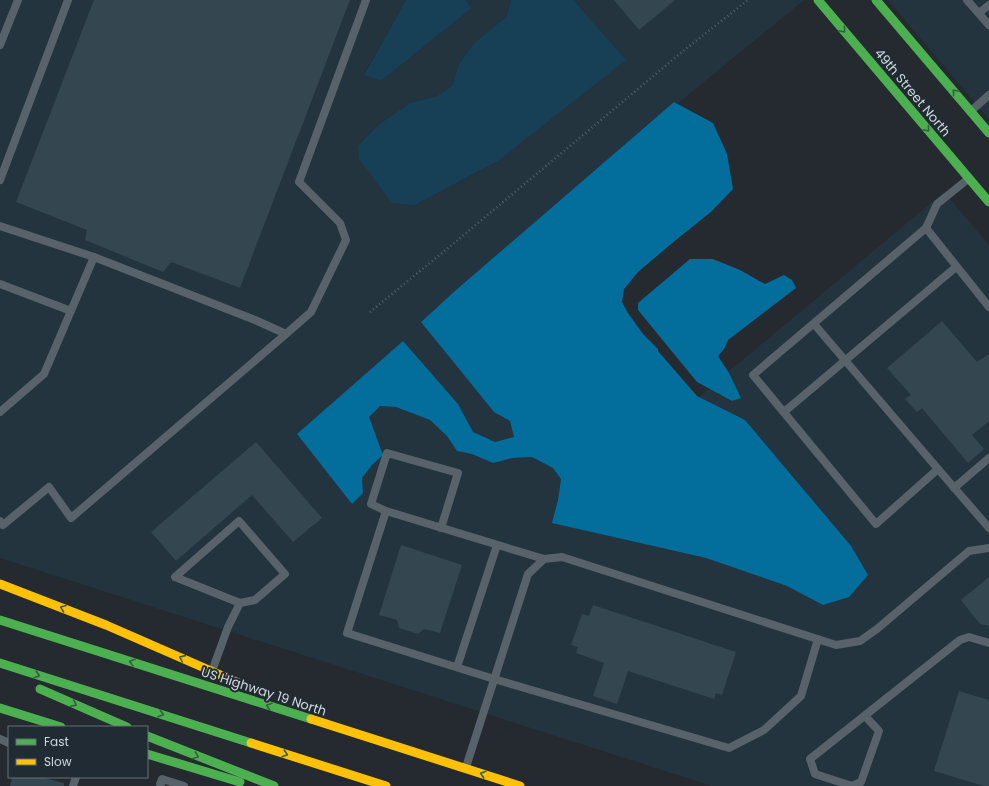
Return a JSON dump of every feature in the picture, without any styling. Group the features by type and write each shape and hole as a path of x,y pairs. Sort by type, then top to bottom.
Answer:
{"main road":[{"name":"49th Street North","path":"818,0 989,202"},
{"path":"876,0 989,133"},
{"path":"0,584 106,625 248,687"},
{"name":"US Highway 19 North","path":"0,620 520,786"},
{"path":"0,663 386,786"},
{"path":"35,687 125,726"},
{"path":"269,696 346,731"},
{"path":"0,708 57,726"},
{"path":"148,736 274,786"},
{"path":"148,754 253,786"}],"lane":[{"path":"0,45 18,0"},
{"path":"0,180 68,0"},
{"path":"0,521 3,525 49,487 71,518 311,312 346,240 340,223 298,182 366,0"},
{"path":"967,0 989,25"},
{"path":"978,13 989,5"},
{"path":"971,111 989,95"},
{"path":"938,469 876,524 753,375 926,228 937,204 969,178"},
{"path":"0,226 94,257 255,320 286,334"},
{"path":"926,228 989,307"},
{"path":"0,412 44,374 94,257"},
{"path":"784,412 956,267"},
{"path":"0,284 71,310"},
{"path":"814,324 989,528"},
{"path":"442,528 458,474 387,453 371,504 386,511 544,559 562,557 836,645 860,641 969,551 989,548"},
{"path":"954,488 989,458"},
{"path":"386,511 347,633 494,679 729,748 764,730 801,696 818,639"},
{"path":"239,521 285,574 255,600 240,603 175,577 239,521"},
{"path":"457,667 497,545"},
{"path":"465,768 528,574 544,559"},
{"path":"212,671 228,627 240,603"},
{"path":"865,716 879,731 862,782 852,786 815,774 810,759 960,640 969,637 989,643"},
{"path":"161,786 160,784 162,779 184,786"}],"path":[{"path":"370,312 682,52 748,0"}],"shaded area":[{"path":"0,0 406,0 364,74 381,81 472,8 466,0 511,0 506,17 475,42 459,64 452,86 437,96 410,103 415,205 498,161 588,17 574,0 804,0 677,104 674,102 421,322 494,412 510,421 514,437 495,442 473,432 458,404 403,341 297,434 352,504 363,493 362,478 372,465 383,455 369,417 380,406 396,407 430,420 447,436 457,451 472,454 493,463 512,458 532,457 553,468 561,478 553,523 706,558 787,586 823,605 745,420 699,397 709,389 732,401 741,398 728,372 944,192 989,245 989,786 712,786 0,558"},
{"path":"406,0 466,0 472,8 381,81 364,75"},
{"path":"511,0 574,0 626,60 498,161 415,205 392,203 359,159 358,146 380,124 410,103 437,96 452,86 459,64 475,42 506,17"},
{"path":"888,0 989,0 989,119"}],"water":[{"path":"674,102 713,123 727,154 733,189 712,211 638,272 624,289 622,302 643,334 658,349 658,351 697,396 745,420 851,546 868,575 849,597 823,605 787,586 706,558 552,523 558,500 561,479 553,468 532,457 512,458 493,463 472,454 457,451 447,436 430,420 396,407 380,406 369,417 383,455 372,465 362,478 363,493 352,504 297,434 403,341 458,404 473,432 495,442 514,437 510,421 494,412 421,322"},
{"path":"690,259 713,259 740,270 765,284 784,275 792,280 796,288 728,340 724,349 718,356 729,373 741,398 732,401 697,382 638,310 638,303"}],"building":[{"path":"94,0 350,0 240,288 171,262 163,272 85,240 87,230 16,202"},
{"path":"614,0 675,0 639,30"},
{"path":"942,321 977,362 989,354 989,421 972,435 984,449 968,463 922,408 917,412 905,399 911,395 887,368"},
{"path":"256,442 322,518 293,542 252,495 176,561 151,532"},
{"path":"401,545 462,565 440,633 424,629 418,634 399,628 397,620 379,615"},
{"path":"989,577 989,626 980,624 961,600"},
{"path":"593,605 736,652 722,695 716,693 714,699 628,671 617,704 593,696 604,663 576,653 578,647 571,645 582,614 589,616"},
{"path":"959,691 989,700 989,786 984,786 934,771"},
{"path":"12,778 45,778 64,783 64,786 10,786"}],"traffic: fast":[{"path":"818,0 989,202"},
{"path":"876,0 989,133"},
{"path":"0,620 311,719"},
{"path":"0,663 251,743"},
{"path":"40,689 125,726"},
{"path":"0,708 58,726"},
{"path":"148,736 274,786"},
{"path":"148,754 240,782"}],"traffic: slow":[{"path":"0,584 106,625 241,684"},
{"path":"311,719 520,786"},
{"path":"251,743 386,786"}]}
